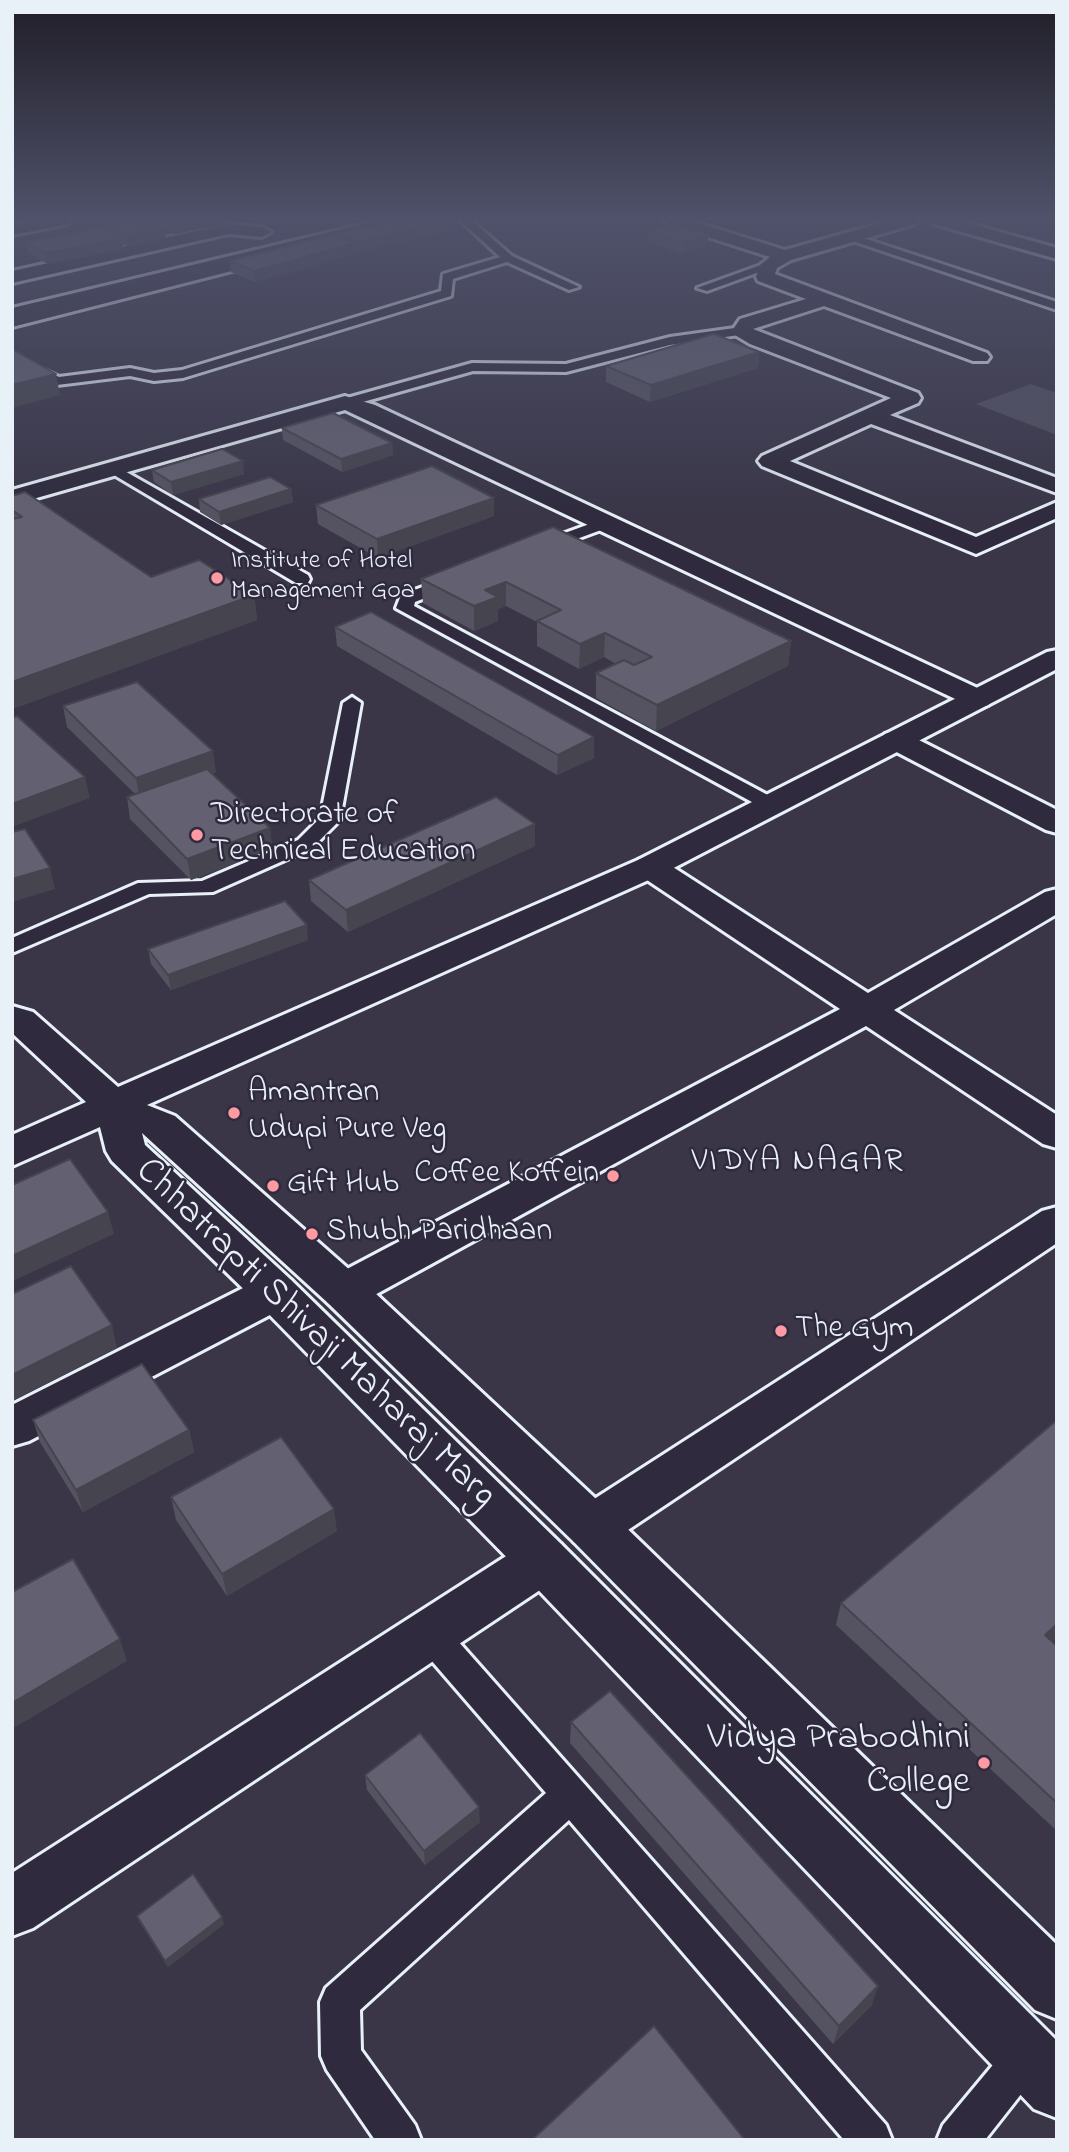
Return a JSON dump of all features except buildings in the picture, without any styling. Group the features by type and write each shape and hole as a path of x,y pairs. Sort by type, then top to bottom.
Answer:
{"main road":[{"path":"756,320 747,323 743,331 757,340 910,398 770,461 976,546 1057,509"},
{"path":"879,320 980,357"},
{"path":"12,498 345,403 367,410 978,699"},
{"path":"872,416 1057,486"},
{"path":"12,1152 185,1072 650,867 1057,658"},
{"path":"896,740 1057,823"},
{"path":"650,867 1057,1135"},
{"path":"344,1291 867,1010 1057,899"},
{"path":"12,1018 20,1020 114,1107"},
{"name":"Chhatrapti Shivaji Maharaj Marg","path":"114,1107 161,1126 344,1291 592,1527 1057,1988"},
{"name":"Chhatrapti Shivaji Maharaj Marg","path":"114,1107 126,1151 275,1292 543,1560 1042,2071"},
{"path":"592,1527 1057,1222"},
{"path":"12,1427 275,1292"},
{"path":"12,1907 543,1560"}],"lane":[{"path":"12,359 57,381 130,372 154,377 183,373 356,320"},
{"path":"345,403 472,367 566,368 670,341 743,331"},
{"path":"114,469 302,579"},
{"path":"522,554 606,523"},
{"path":"471,574 407,599 405,608 770,804"},
{"path":"12,946 146,888 205,887 305,844 330,820 352,703"},
{"path":"430,1634 871,2140"},
{"path":"400,2140 341,2056 340,2002 570,1796"},
{"path":"958,2140 1042,2071"}],"shaded area":[{"path":"1031,384 1057,393 1057,435 976,404"}],"place":[{"name":"Institute of Hotel Management Goa","path":"217,578"},
{"name":"Directorate of Technical Education","path":"197,835"},
{"name":"Amantran Udupi Pure Veg","path":"234,1113"},
{"name":"Coffee Koffein","path":"613,1176"},
{"name":"Gift Hub","path":"273,1186"},
{"name":"Shubh Paridhaan","path":"312,1234"},
{"name":"The Gym","path":"781,1331"},
{"name":"Vidya Prabodhini College","path":"984,1763"}],"district":[{"name":"VIDYA NAGAR","path":"798,1164"}]}
